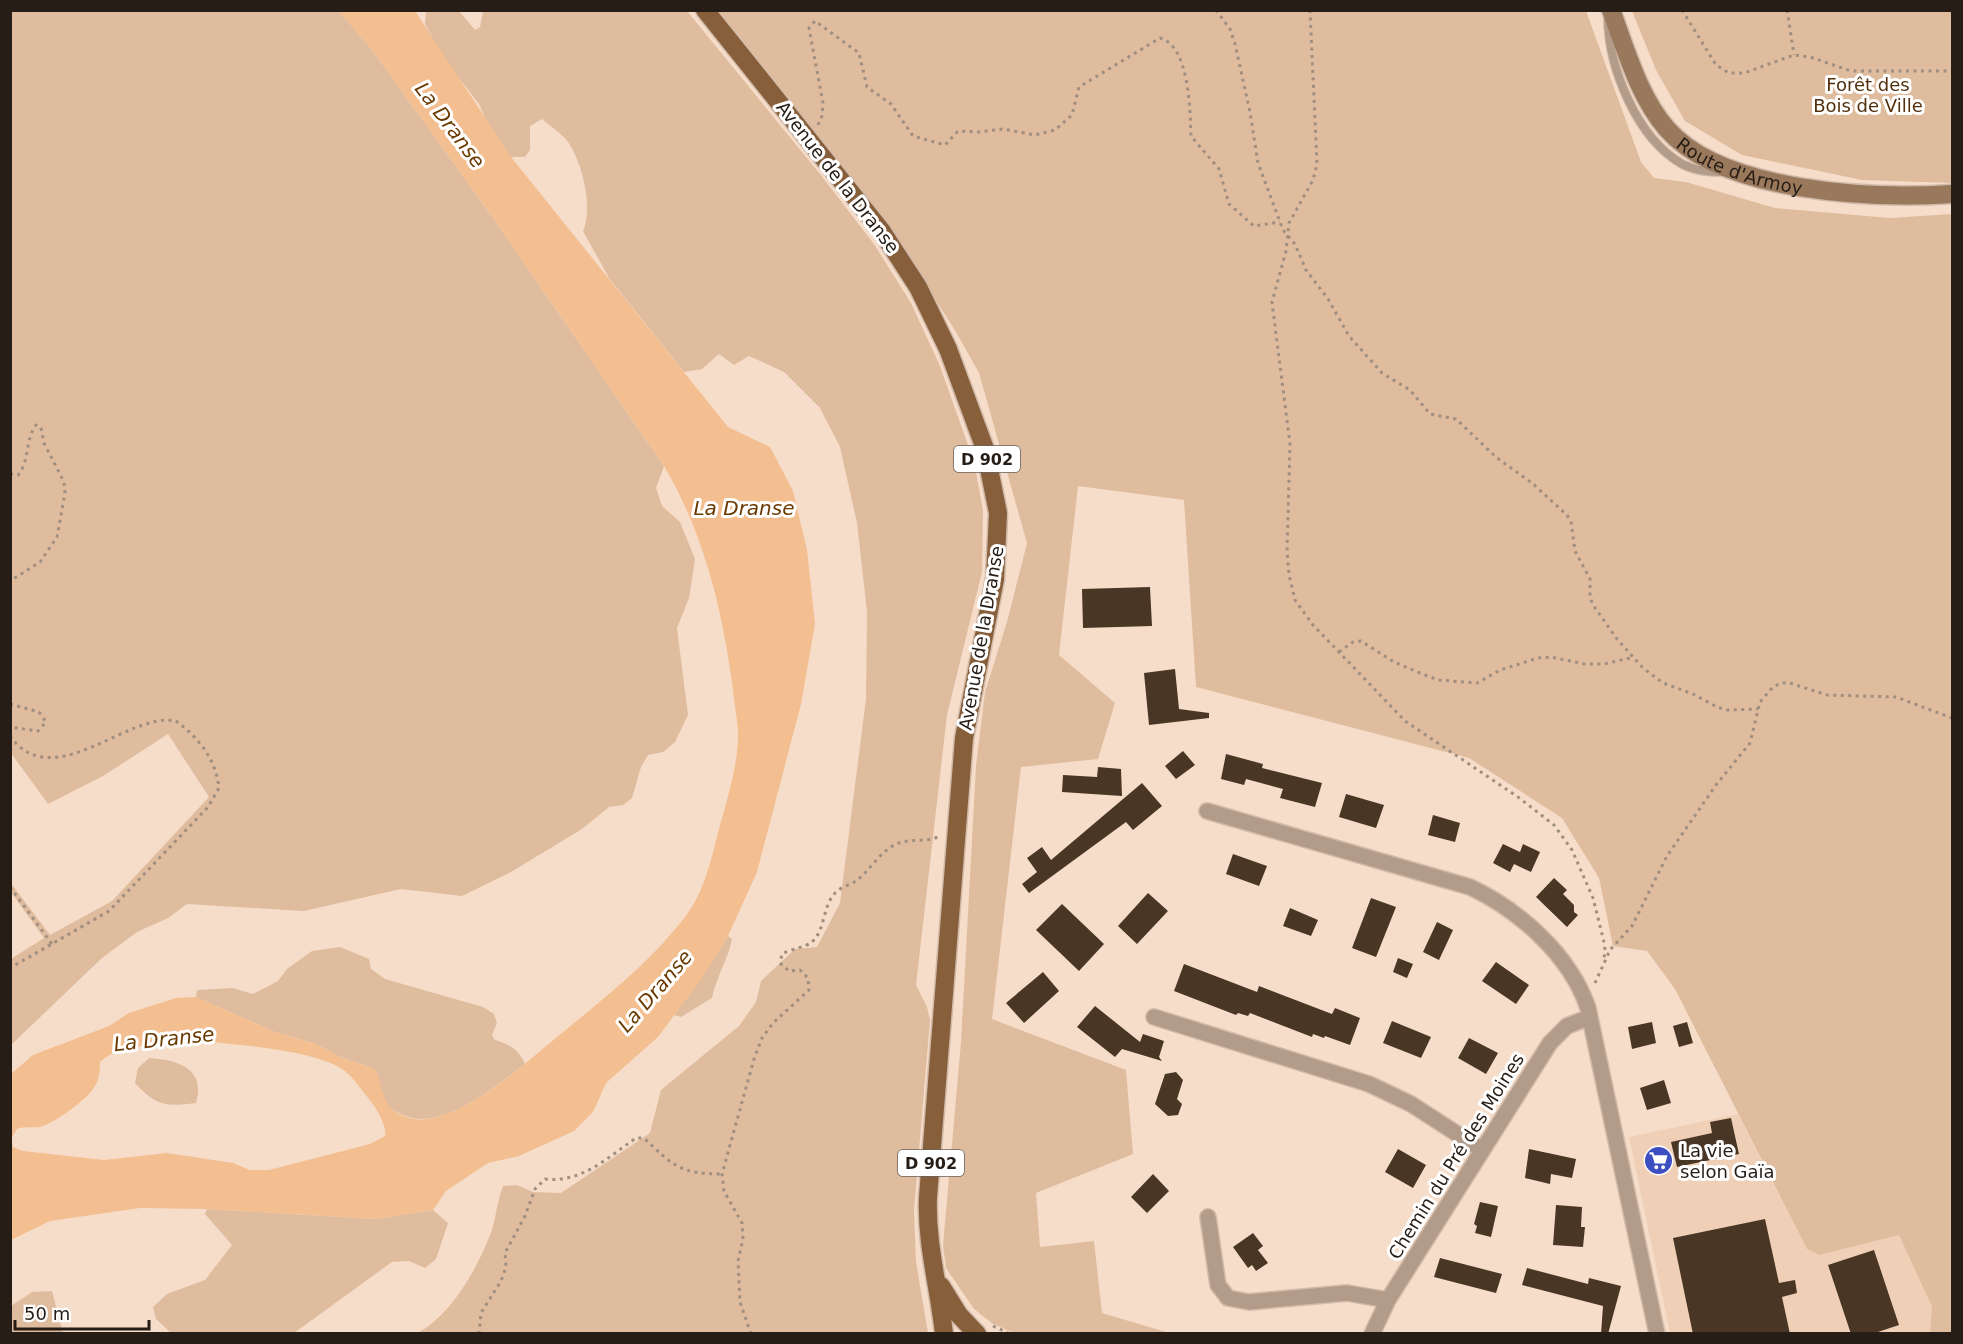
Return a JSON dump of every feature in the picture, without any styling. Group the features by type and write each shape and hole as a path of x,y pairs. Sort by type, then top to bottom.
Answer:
{"main road":[{"name":"Avenue de la Dranse","path":"705,10 881,230 918,287 948,348 991,470 998,513 998,557 969,705 927,1212 930,1253 937,1279 944,1334"},
{"name":"Route d'Armoy","path":"1610,10 1646,97 1668,130 1702,156 1745,174 1824,192 1905,197 1953,194"},
{"name":"Avenue de la Dranse","path":"937,1279 959,1315 977,1334"}],"street":[{"path":"1207,811 1452,881 1488,896 1519,918 1552,950 1576,981 1589,1012 1657,1334"},
{"name":"Chemin du Pré des Moines","path":"1372,1334 1388,1300 1554,1039 1567,1026 1589,1012"},
{"path":"1154,1017 1369,1084 1412,1104 1482,1150"},
{"path":"1208,1217 1218,1285 1228,1298 1249,1302 1347,1293 1388,1300"}],"path":[{"path":"1216,10 1230,29 1235,44 1250,112 1258,163 1280,222 1287,237 1295,244 1306,270 1328,299 1341,325 1382,373 1410,390 1430,414 1456,419 1497,458 1532,483 1567,515 1571,522 1575,551 1590,579 1590,597 1593,605 1634,657 1663,683 1693,693 1717,707 1727,710 1758,709"},
{"path":"1310,10 1317,106 1317,164 1313,180 1289,223 1272,302 1292,463 1287,543 1289,574 1295,600 1302,612 1405,721 1554,825 1572,850 1593,898 1605,946 1604,960 1589,1012"},
{"path":"1682,10 1716,65 1729,73 1744,74 1773,60 1794,55 1810,57 1851,71 1953,71"},
{"path":"1787,10 1794,55"},
{"path":"806,135 821,122 822,116 821,91 809,28 815,21 859,53 867,87 891,104 913,136 939,145 945,145 958,131 978,132 1003,129 1035,135 1055,130 1072,115 1079,87 1160,38 1167,39 1181,64 1192,111 1191,136 1219,169 1229,204 1254,226 1280,222"},
{"path":"10,474 18,475 23,469 29,442 36,425 41,428 44,443 64,482 65,493 57,537 50,550 40,561 10,581"},
{"path":"1339,652 1353,642 1361,641 1394,662 1420,674 1438,680 1477,683 1500,670 1538,658 1551,657 1586,664 1604,664 1634,657"},
{"path":"1604,960 1632,926 1667,856 1716,785 1750,743 1758,709 1773,687 1781,683 1790,683 1827,694 1896,697 1953,718"},
{"path":"10,704 39,712 46,722 38,731 10,727"},
{"path":"10,736 26,750 39,755 64,756 164,718 176,721 197,740 213,764 218,776 219,788 215,798 123,897 101,916 10,968"},
{"path":"750,1334 741,1302 738,1261 743,1239 742,1223 724,1191 722,1174 762,1038 773,1023 809,990 808,978 801,970 789,971 780,963 782,954 795,947 810,944 819,934 828,903 837,891 861,878 888,850 901,842 927,842 957,831"},
{"path":"10,887 52,944"},
{"path":"479,1334 481,1313 501,1281 506,1267 506,1253 536,1189 545,1179 570,1179 583,1174 636,1138 644,1138 679,1169 698,1174 722,1174"}],"shaded area":[{"path":"1738,1114 1807,1249 1819,1255 1899,1235 1932,1307 1930,1333 1670,1333 1629,1137"}],"green space":[{"path":"11,11 339,11 373,51 493,218 664,466 656,488 662,506 680,522 695,559 689,598 677,628 688,715 675,742 663,752 648,755 641,767 632,798 623,805 609,807 582,829 511,872 462,896 401,889 304,911 187,904 168,918 137,932 102,958 11,1045 11,959 44,938 11,892 10,882 50,935 112,901 209,797 168,734 103,776 48,804 11,753"},
{"path":"426,11 459,11 475,30 480,27 483,11 687,11 874,244 911,303 940,366 974,462 983,510 982,572 947,715 916,985 927,1007 930,1020 914,1210 916,1262 928,1333 416,1334 450,1306 468,1280 491,1234 503,1186 517,1185 533,1192 561,1193 650,1133 661,1090 739,1026 756,1002 761,981 795,949 817,947 840,903 866,699 867,612 857,523 840,447 820,408 784,372 749,356 734,365 719,354 702,369 684,372 609,278 583,231 587,211 585,187 579,164 567,141 542,119 530,126 530,150 525,157 511,157 490,129 479,104 442,56 425,24"},
{"path":"719,11 1586,11 1641,162 1654,178 1686,182 1775,208 1890,218 1952,214 1952,1333 1930,1333 1932,1307 1899,1235 1819,1255 1807,1249 1675,989 1647,951 1613,946 1599,878 1562,818 1469,758 1196,687 1184,500 1078,486 1059,655 1115,703 1098,759 1021,767 992,1019 1126,1070 1133,1154 1036,1193 1040,1247 1094,1241 1102,1313 1169,1333 1014,1333 993,1324 974,1309 946,1268 943,1245 961,1042 976,766 985,692 1007,622 1027,543 979,373 956,332 883,217"},
{"name":"Forêt des Bois de Ville","path":"1632,11 1952,11 1952,183 1862,180 1742,155 1685,121 1656,70"},
{"path":"728,936 732,939 730,947 712,998 681,1017 674,1015"},
{"path":"340,947 369,959 371,969 385,979 483,1007 494,1014 497,1023 492,1035 495,1040 513,1048 525,1064 479,1098 442,1116 423,1119 406,1116 386,1103 375,1069 340,1057 316,1044 275,1032 196,997 197,990 232,988 253,994 278,981 287,969 312,951"},
{"path":"149,1058 170,1061 187,1068 197,1081 196,1103 177,1105 162,1103 142,1091 135,1083 138,1068"},
{"path":"207,1209 376,1219 433,1210 448,1223 436,1259 425,1268 409,1261 392,1262 294,1333 171,1333 156,1319 153,1307 167,1294 205,1280 232,1245 205,1214"},
{"path":"52,1291 63,1333 11,1333 11,1306 32,1292"}],"water":[{"name":"La Dranse","path":"339,11 415,11 511,157 728,427 770,447 793,491 807,550 815,624 801,704 757,872 728,936 700,981 658,1037 606,1083 593,1112 574,1131 519,1156 488,1163 446,1191 433,1210 376,1219 207,1209 140,1208 50,1221 11,1240 11,1139 11,1074 33,1055 109,1026 129,1013 176,998 196,997 275,1032 316,1044 340,1057 375,1069 388,1104 400,1114 409,1118 425,1119 442,1116 478,1098 512,1074 597,1005 634,971 685,917 697,899 709,868 733,773 738,729 724,632 710,574 690,518 664,466 493,218 373,51","holes":["203,1041 297,1053 333,1064 355,1081 375,1107 384,1127 385,1136 370,1144 269,1170 250,1170 233,1163 167,1153 104,1160 23,1151 13,1147 11,1139 17,1129 45,1125 76,1105 95,1086 99,1076 100,1062 109,1055 134,1047"]}],"building":[{"path":"1150,587 1152,626 1083,628 1082,589"},
{"path":"1175,669 1179,709 1209,713 1209,718 1149,725 1144,673"},
{"path":"1183,751 1195,765 1176,779 1165,766"},
{"path":"1226,754 1263,764 1262,768 1322,783 1315,807 1280,798 1283,789 1246,779 1244,785 1221,779"},
{"path":"1098,767 1121,769 1122,796 1062,792 1063,775 1097,777"},
{"path":"1142,783 1162,806 1133,830 1126,822 1029,893 1022,884 1037,872 1027,858 1042,847 1051,860"},
{"path":"1346,794 1384,805 1376,828 1339,817"},
{"path":"1433,815 1460,823 1455,842 1428,835"},
{"path":"1503,844 1520,852 1523,844 1540,852 1531,872 1514,864 1510,872 1493,863"},
{"path":"1233,854 1267,866 1259,886 1226,874"},
{"path":"1554,878 1567,890 1563,894 1574,905 1574,912 1578,915 1567,927 1536,897"},
{"path":"1148,893 1168,911 1137,944 1118,926"},
{"path":"1371,898 1396,907 1376,957 1352,948"},
{"path":"1062,904 1104,944 1079,971 1036,930"},
{"path":"1290,908 1318,920 1311,936 1283,926"},
{"path":"1437,922 1453,930 1439,960 1423,952"},
{"path":"1398,958 1413,964 1407,978 1393,972"},
{"path":"1496,962 1529,985 1516,1004 1482,981"},
{"path":"1184,964 1257,992 1259,986 1332,1014 1335,1008 1360,1018 1350,1045 1325,1036 1324,1038 1313,1034 1312,1037 1250,1013 1248,1016 1238,1013 1236,1015 1174,991"},
{"path":"1043,972 1059,991 1024,1023 1006,1003"},
{"path":"1095,1006 1140,1042 1143,1034 1164,1041 1159,1057 1162,1061 1122,1049 1115,1057 1077,1027"},
{"path":"1392,1021 1431,1037 1421,1058 1383,1043"},
{"path":"1652,1022 1656,1043 1632,1049 1628,1027"},
{"path":"1687,1022 1693,1043 1679,1047 1673,1026"},
{"path":"1469,1038 1498,1053 1486,1074 1458,1058"},
{"path":"1176,1072 1183,1080 1177,1099 1182,1104 1178,1115 1168,1116 1155,1104 1165,1074"},
{"path":"1664,1080 1671,1103 1647,1110 1640,1088"},
{"path":"1731,1118 1739,1154 1677,1167 1671,1142 1712,1133 1710,1122"},
{"path":"1398,1149 1426,1165 1413,1188 1385,1172"},
{"path":"1529,1149 1576,1159 1572,1178 1551,1174 1550,1184 1525,1178"},
{"path":"1153,1174 1169,1191 1147,1213 1131,1197"},
{"path":"1480,1202 1498,1206 1491,1237 1475,1233 1477,1226 1474,1224"},
{"path":"1556,1205 1582,1207 1581,1227 1585,1227 1583,1247 1553,1245"},
{"path":"1765,1219 1779,1283 1795,1280 1797,1293 1782,1297 1790,1334 1693,1334 1673,1238"},
{"path":"1253,1233 1263,1246 1258,1250 1268,1263 1256,1271 1252,1265 1248,1268 1233,1247"},
{"path":"1874,1250 1899,1325 1872,1334 1851,1334 1828,1265"},
{"path":"1440,1258 1502,1274 1496,1293 1434,1277"},
{"path":"1527,1268 1588,1284 1589,1278 1621,1286 1608,1334 1601,1334 1603,1306 1522,1285"}],"place":[{"name":"La vie selon Gaïa","path":"1659,1160"}]}
